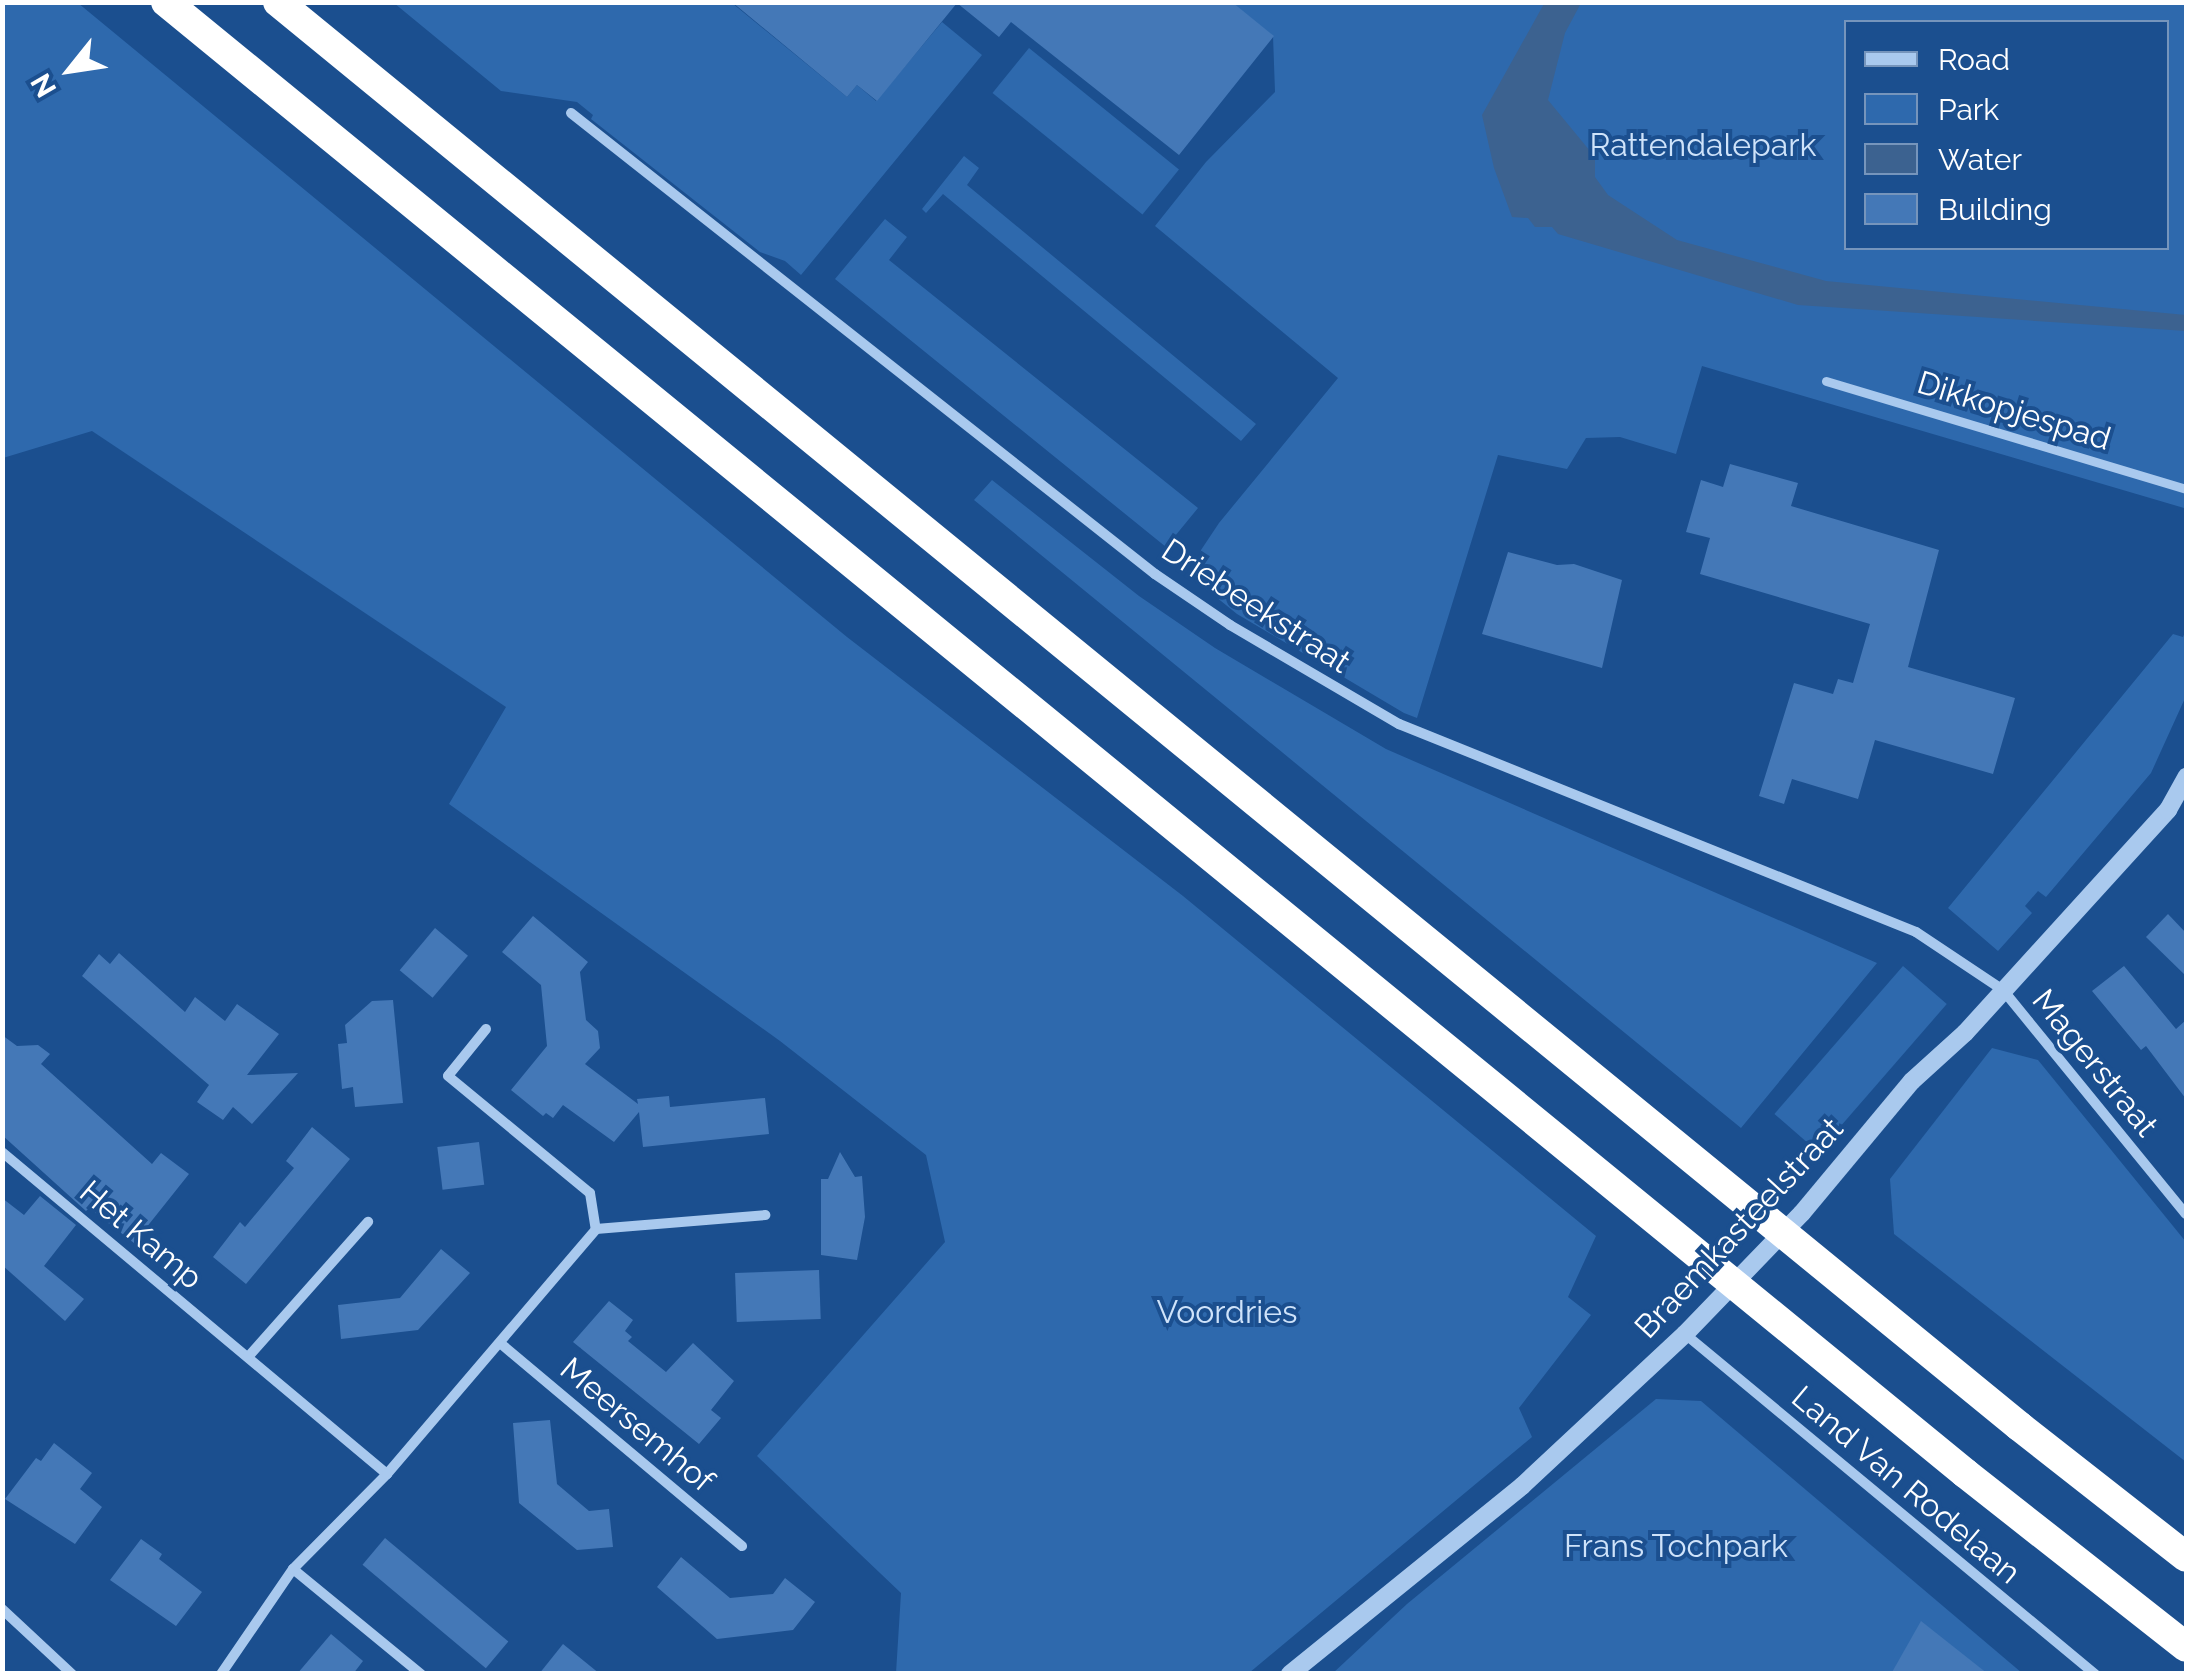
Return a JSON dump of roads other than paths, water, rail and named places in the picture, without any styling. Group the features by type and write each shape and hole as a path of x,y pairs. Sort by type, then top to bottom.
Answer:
{"highway":[{"path":"166,2 1965,1473 2186,1647"},
{"path":"278,2 2018,1426 2186,1557"}],"street":[{"name":"Driebeekstraat","path":"570,113 1155,574 1230,625 1399,724 1916,932 2003,990"},
{"name":"Dikkopjespad","path":"1826,381 2186,488"},
{"name":"Braemkasteelstraat","path":"1290,1674 1522,1486 1685,1334 1802,1213 1912,1081 2003,990 2168,810 2186,777"},
{"name":"Magerstraat","path":"2003,990 2186,1214"},
{"path":"486,1029 448,1076 590,1193 596,1229"},
{"name":"Het Kamp","path":"2,1152 388,1474"},
{"path":"221,1674 293,1569 388,1474 596,1229 766,1215"},
{"path":"248,1357 368,1222"},
{"name":"Land Van Rodelaan","path":"1685,1334 2096,1674"},
{"name":"Meersemhof","path":"500,1342 742,1546"},
{"path":"293,1569 420,1674"},
{"path":"2,1609 72,1674"}],"water":[{"path":"1545,2 1581,3 1565,33 1548,100 1595,157 1595,177 1608,195 1677,240 1826,281 2186,315 2186,331 1798,305 1558,234 1552,227 1535,227 1528,218 1512,217 1494,168 1482,115"}],"park label":[{"name":"Rattendalepark","path":"1703,145"},
{"name":"Voordries","path":"1227,1312"},
{"name":"Frans Tochpark","path":"1676,1546"}]}
